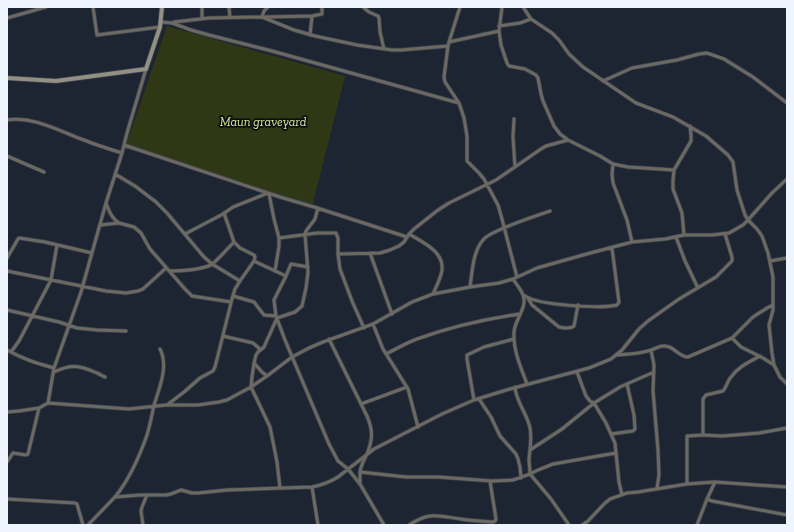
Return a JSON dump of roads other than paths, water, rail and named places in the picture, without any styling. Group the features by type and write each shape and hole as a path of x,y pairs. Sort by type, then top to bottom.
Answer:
{"street":[{"path":"26,7 26,12"},
{"path":"7,18 46,7"},
{"path":"93,7 96,35 160,27"},
{"path":"48,403 54,368 83,286 106,203 160,27 162,7"},
{"path":"202,7 202,19"},
{"path":"229,7 230,18"},
{"path":"262,17 264,11 268,7"},
{"path":"172,23 202,19 312,16 322,14 322,7"},
{"path":"363,7 369,12 378,16 384,49"},
{"path":"460,7 448,46 444,77 445,82 459,103 464,118 468,142 467,161 484,179 498,205 518,277"},
{"path":"502,7 499,31 503,52 507,62 509,66 525,69 536,75 541,94 554,126 560,134 568,140 613,164 628,167 674,170"},
{"path":"523,7 531,19 552,33 559,40 574,60 636,103 673,117 706,136 726,153 733,162 740,201 748,220 762,236 768,253 773,277 773,310 769,324 774,366 780,377 787,384"},
{"path":"310,35 312,16"},
{"path":"262,17 310,35 334,41 384,49 401,50 448,46"},
{"path":"499,26 520,24 531,19"},
{"path":"161,22 172,23 209,35 459,103"},
{"path":"449,42 499,31"},
{"path":"603,81 632,68 707,53 724,59 753,77 787,103"},
{"path":"7,78 56,82 146,69"},
{"path":"514,119 513,137 515,167"},
{"path":"7,120 22,120 38,123 84,141 122,152"},
{"path":"684,235 682,212 673,189 673,180 674,170 691,141 690,126"},
{"path":"338,254 380,253 399,246 430,215 449,203 496,180 546,146 568,140"},
{"path":"124,145 269,193 408,236 436,252 441,261 442,271 433,294"},
{"path":"7,156 44,172"},
{"path":"613,164 613,183 627,220 632,242"},
{"path":"115,174 135,186 156,202 204,257 212,264 240,281"},
{"path":"7,412 39,408 48,403 129,409 166,405 198,405 227,400 251,387 292,357 309,348 329,339 364,328 412,302 433,294 470,287 492,285 513,279 547,265 632,242 684,235 729,233 743,225 787,179"},
{"path":"185,234 233,207 269,193"},
{"path":"269,193 279,238 275,271"},
{"path":"106,203 114,219 119,223"},
{"path":"233,296 254,302 264,315 277,317 295,312 302,306 306,288 308,267 305,234 314,219 318,208"},
{"path":"470,287 473,263 478,248 483,240 489,235 505,228 550,211"},
{"path":"166,405 200,378 213,371 235,290 254,261 254,255 240,248 234,242 224,213"},
{"path":"101,225 119,223 134,227 141,233 147,245 166,268 192,296 231,302"},
{"path":"279,238 325,232 336,233 338,238 340,269 364,328"},
{"path":"115,497 147,495 166,496 182,490 198,493 227,490 312,487 332,481 378,447 442,414 474,400 515,387 577,372 595,366 617,355 638,329 679,299 716,277 732,261 725,234"},
{"path":"676,237 685,261 698,288"},
{"path":"7,258 18,238 40,241 92,253"},
{"path":"169,271 190,270 212,264 234,242"},
{"path":"11,352 19,341 51,280 57,245"},
{"path":"513,279 523,295 528,298 547,303 615,306 619,302 612,248"},
{"path":"370,254 392,314"},
{"path":"770,262 787,258"},
{"path":"254,261 286,276"},
{"path":"308,267 291,264 274,300 277,317 328,444 338,461 348,469 360,484 384,525"},
{"path":"7,271 115,292 133,292 138,291 150,283 166,268"},
{"path":"523,295 523,305 514,328 514,339 517,354 527,384"},
{"path":"528,298 532,305 559,327 563,328 574,326 578,305"},
{"path":"617,355 633,354 664,346 670,347 682,356 688,357 732,338 753,317 773,305"},
{"path":"7,310 70,326 97,330 126,331"},
{"path":"386,354 418,339 449,329 489,319 520,314"},
{"path":"258,352 264,347 277,317"},
{"path":"373,324 386,354 407,387 418,427"},
{"path":"223,336 253,343 260,349 254,363 251,387 270,427 277,462 280,488"},
{"path":"732,338 741,347 760,356 774,366"},
{"path":"329,339 369,420 372,431 372,437 360,472 360,484"},
{"path":"474,400 467,355 484,347 514,339"},
{"path":"88,525 122,489 142,449 160,387 163,371 162,352 160,349"},
{"path":"7,350 34,363 54,368"},
{"path":"651,350 654,365 653,391 659,462 657,488"},
{"path":"703,435 703,399 706,394 723,391 729,378 737,370 746,363 760,356"},
{"path":"254,363 267,376"},
{"path":"54,372 65,367 75,366 91,370 105,377"},
{"path":"577,372 586,396 594,404 615,443 619,482 622,495"},
{"path":"530,450 562,429 613,391 654,372"},
{"path":"611,434 634,431 635,429 627,384"},
{"path":"361,404 407,387"},
{"path":"515,387 517,397 526,414 530,429 530,474 569,525"},
{"path":"479,399 491,417 500,436 516,454 520,467 521,478"},
{"path":"7,462 13,453 28,454 39,408"},
{"path":"687,484 688,436 722,436 758,433 787,428"},
{"path":"360,472 406,477 438,477 490,481 512,480 521,478 553,464 616,453"},
{"path":"409,525 421,518 432,515 442,515 474,521 495,521 496,519 490,481"},
{"path":"697,525 715,482"},
{"path":"582,525 610,499 657,488 715,482 787,487"},
{"path":"312,487 318,525"},
{"path":"143,525 141,511 147,495"},
{"path":"7,499 75,503 77,504 83,525"},
{"path":"707,499 787,515"}],"park label":[{"name":"Maun graveyard","path":"263,121"}]}
